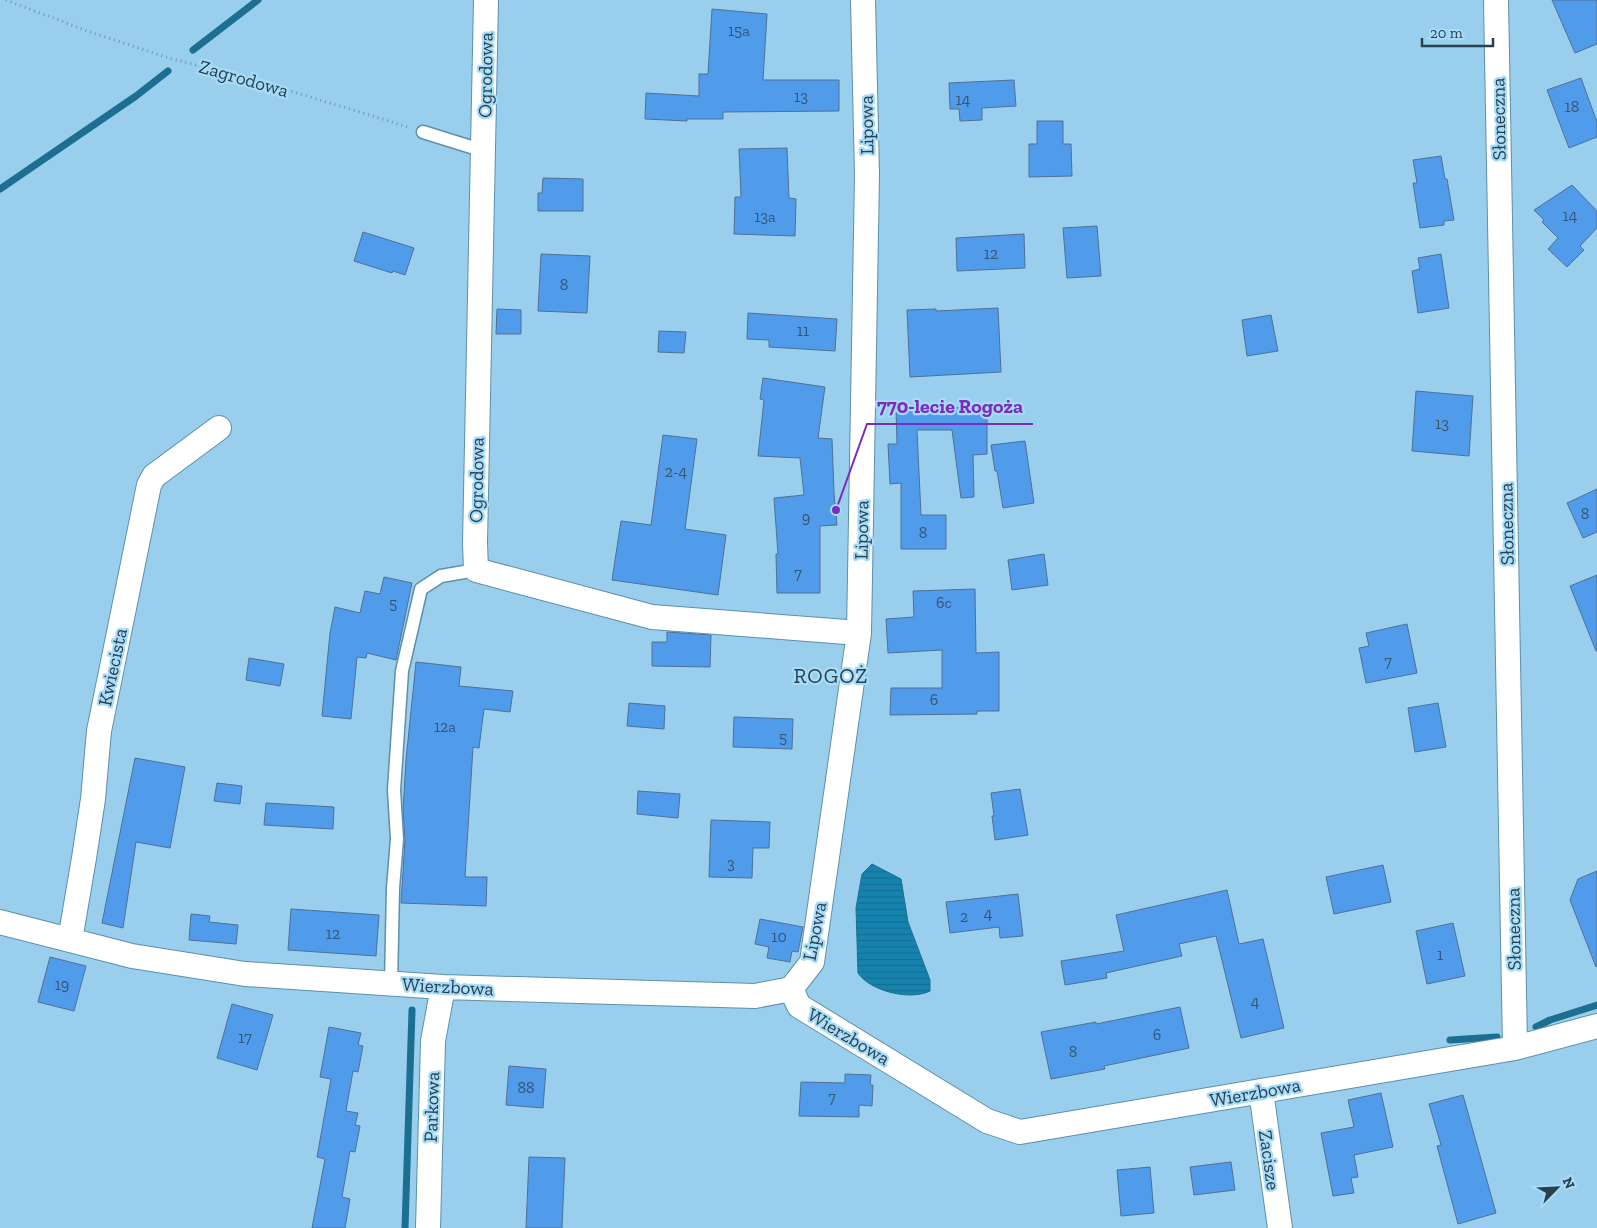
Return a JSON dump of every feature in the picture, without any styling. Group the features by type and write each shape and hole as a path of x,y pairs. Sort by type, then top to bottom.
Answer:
{"street":[{"name":"Ogrodowa","path":"476,570 486,0"},
{"name":"Lipowa","path":"791,990 812,962 859,633 867,175 863,0"},
{"name":"Słoneczna","path":"1496,0 1515,1048"},
{"name":"Kwiecista","path":"70,940 86,848 99,731 149,485 154,476 219,428"},
{"path":"476,570 652,617 859,633"},
{"name":"Wierzbowa","path":"0,922 132,956 246,974 443,987 755,996 791,990 799,1006 987,1121 1020,1132 1515,1048 1597,1026"},
{"name":"Parkowa","path":"428,1228 433,1041 443,987"},
{"name":"Zacisze","path":"1261,1091 1280,1228"}],"lane":[{"path":"423,132 484,151"},
{"path":"392,984 393,888 397,839 394,790 402,671 421,589 441,576 476,570"}],"path":[{"name":"Zagrodowa","path":"6,0 90,32 169,58 258,81 423,132"}],"water":[{"path":"872,864 901,879 908,922 930,980 930,991 912,995 891,992 872,985 858,973 856,908 862,874"}],"building":[{"path":"1552,0 1597,0 1597,44 1575,53"},
{"path":"712,9 767,14 763,80 839,80 839,111 723,112 723,119 687,119 687,121 645,119 646,93 699,96 699,74 708,74"},
{"path":"1581,78 1597,122 1597,137 1569,148 1547,90"},
{"path":"1014,80 1016,106 982,108 982,120 960,121 959,109 950,109 949,83"},
{"path":"1037,121 1063,121 1063,144 1071,144 1072,176 1029,177 1029,144 1037,144"},
{"path":"787,148 789,198 796,199 795,236 734,234 735,197 741,197 739,149"},
{"path":"1441,156 1454,220 1444,221 1444,225 1420,228 1413,183 1417,183 1413,160"},
{"path":"543,178 583,179 583,211 538,211 538,193 542,193"},
{"path":"1572,185 1597,211 1597,228 1580,246 1584,250 1567,267 1548,249 1558,238 1542,222 1544,220 1534,210"},
{"path":"1097,226 1101,276 1067,278 1063,228"},
{"path":"363,232 414,248 405,275 393,271 392,273 354,261"},
{"path":"1024,234 1025,268 957,271 956,238"},
{"path":"541,254 590,256 587,313 538,311"},
{"path":"1441,254 1449,308 1418,313 1412,271 1420,269 1418,258"},
{"path":"998,308 1001,372 910,377 907,310 936,309 936,311"},
{"path":"497,309 521,310 521,334 496,334"},
{"path":"748,313 837,319 835,351 769,347 769,340 747,339"},
{"path":"1271,315 1278,351 1247,356 1242,320"},
{"path":"659,331 686,332 684,353 658,352"},
{"path":"763,378 825,387 818,438 832,439 837,525 820,526 820,593 777,593 776,554 778,554 774,498 804,495 800,458 758,456 764,400 760,399"},
{"path":"1416,391 1473,396 1469,456 1412,451"},
{"path":"896,407 987,408 987,454 973,455 974,497 961,498 952,430 917,430 921,515 946,515 946,549 901,549 901,483 890,484 888,444 897,444"},
{"path":"663,435 697,439 685,529 726,535 718,595 612,580 621,521 651,525"},
{"path":"1025,441 1034,503 1003,508 991,445"},
{"path":"1597,489 1597,532 1583,538 1567,503"},
{"path":"1044,554 1048,585 1012,590 1008,560"},
{"path":"1597,575 1597,651 1596,651 1570,586"},
{"path":"384,577 412,583 396,660 367,653 366,658 357,657 351,719 322,716 330,633 335,607 360,613 365,591 380,594"},
{"path":"975,589 976,653 999,652 999,711 977,711 977,714 890,715 891,688 942,688 942,650 888,653 886,619 914,617 913,591"},
{"path":"1407,624 1417,673 1366,683 1359,648 1369,646 1366,633"},
{"path":"667,632 711,635 710,667 652,666 652,642 667,642"},
{"path":"249,658 284,664 280,686 246,680"},
{"path":"416,662 461,667 459,686 513,691 510,712 484,709 479,748 473,747 465,877 487,877 486,906 401,903 405,840 403,810 406,760"},
{"path":"629,703 665,706 664,729 627,726"},
{"path":"1438,703 1446,747 1415,752 1408,708"},
{"path":"734,717 793,719 792,749 733,747"},
{"path":"135,758 185,767 170,848 136,842 123,928 102,923"},
{"path":"217,783 242,786 240,804 214,801"},
{"path":"1020,789 1028,835 995,840 991,793"},
{"path":"638,791 680,794 678,818 637,814"},
{"path":"266,803 334,807 333,829 264,825"},
{"path":"711,820 770,822 769,848 753,848 752,878 709,877"},
{"path":"1383,865 1391,902 1334,914 1326,877"},
{"path":"1597,871 1596,967 1570,900 1578,879"},
{"path":"1227,890 1239,944 1263,939 1284,1028 1241,1038 1216,936 1179,944 1182,956 1106,973 1107,978 1065,985 1061,961 1124,951 1116,915"},
{"path":"1018,894 1023,936 1000,938 999,927 950,933 946,902"},
{"path":"291,909 379,915 376,956 288,950"},
{"path":"191,914 210,916 209,922 238,925 236,944 189,940"},
{"path":"760,919 803,927 798,952 792,951 790,962 767,958 769,947 755,944"},
{"path":"1453,923 1465,976 1427,984 1416,931"},
{"path":"50,957 86,966 74,1011 38,1002"},
{"path":"232,1004 273,1015 257,1070 217,1058"},
{"path":"1180,1007 1189,1048 1104,1066 1105,1069 1051,1079 1041,1032 1096,1022 1096,1024"},
{"path":"329,1027 361,1033 358,1045 363,1046 358,1072 353,1071 346,1111 358,1113 355,1125 360,1126 355,1152 350,1151 342,1197 350,1199 345,1228 312,1228 325,1159 317,1157 331,1079 320,1077"},
{"path":"509,1066 546,1069 543,1108 506,1105"},
{"path":"845,1074 871,1075 870,1085 873,1085 872,1106 859,1105 859,1117 799,1116 801,1082 845,1083"},
{"path":"1381,1093 1393,1147 1354,1155 1358,1177 1351,1178 1354,1193 1333,1196 1321,1133 1354,1127 1348,1100"},
{"path":"1463,1095 1496,1213 1458,1224 1437,1146 1441,1145 1429,1104"},
{"path":"529,1157 565,1158 562,1228 526,1228"},
{"path":"1231,1162 1235,1190 1194,1195 1190,1167"},
{"path":"1150,1167 1154,1213 1121,1216 1117,1170"}],"waterway":[{"path":"193,50 258,0"},
{"path":"0,189 136,96 168,71"},
{"path":"1536,1027 1550,1020 1597,1005"},
{"path":"405,1228 412,1010"},
{"path":"1450,1040 1497,1037"}],"place":[{"name":"770-lecie Rogoża","path":"836,510"}],"district":[{"name":"ROGOŻ","path":"831,676"}]}
